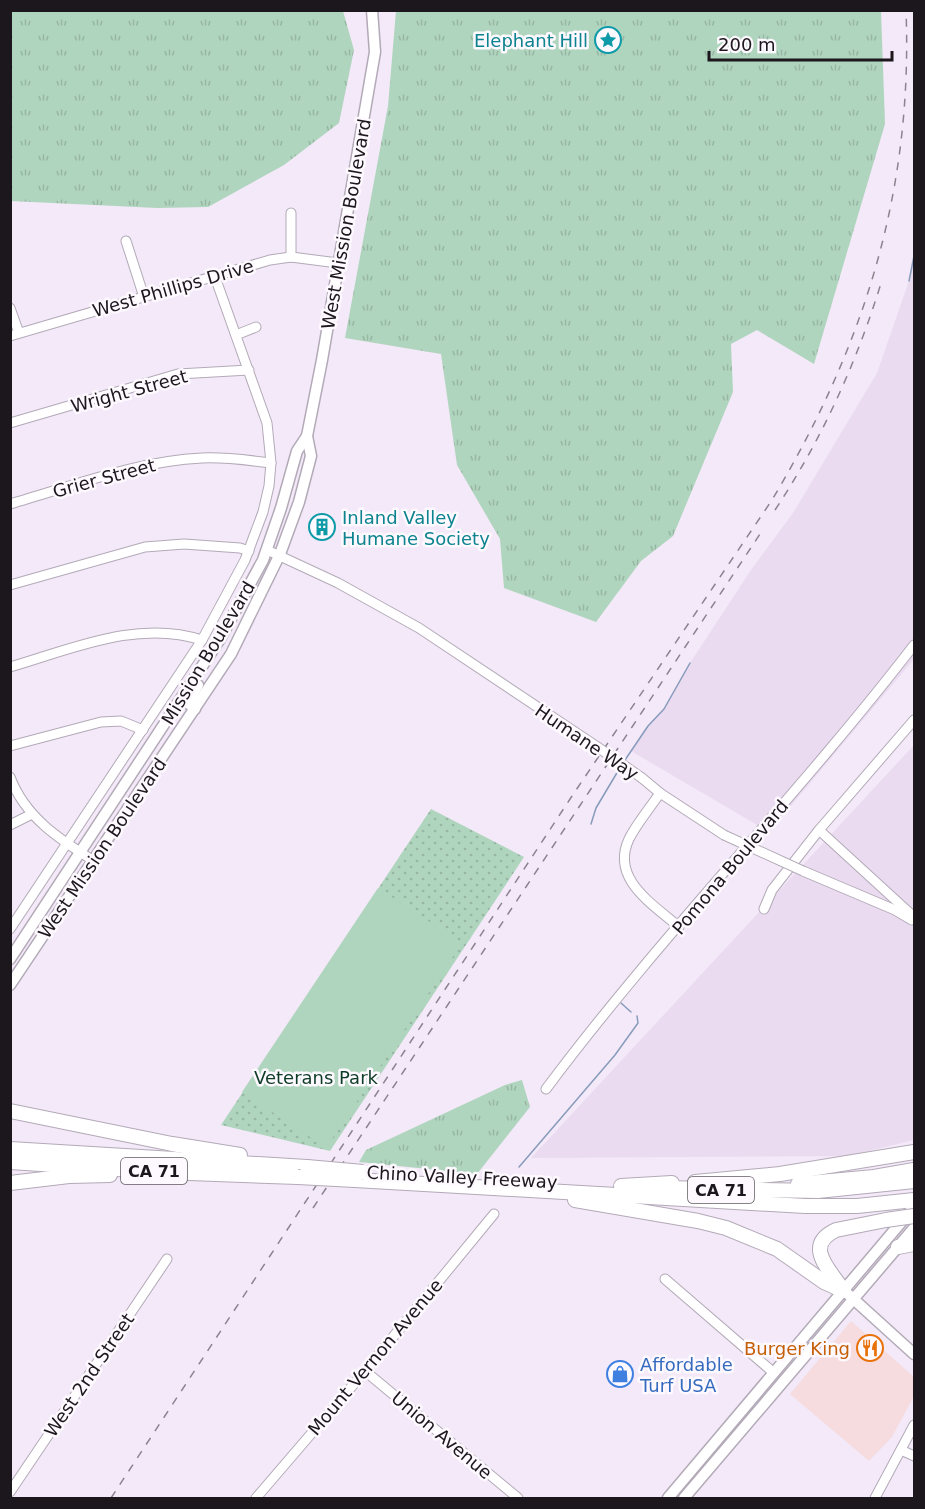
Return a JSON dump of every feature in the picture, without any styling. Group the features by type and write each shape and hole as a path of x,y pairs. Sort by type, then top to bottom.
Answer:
{"highway":[{"path":"10,1111 172,1144 276,1161 300,1170"},
{"name":"Chino Valley Freeway","path":"10,1149 359,1176 805,1206 910,1203"},
{"path":"621,1186 771,1175 915,1152"},
{"name":"Chino Valley Freeway","path":"10,1162 163,1172 300,1170"},
{"path":"745,1191 874,1177 915,1170"},
{"path":"10,1183 69,1176 163,1172"},
{"name":"Chino Valley Freeway","path":"526,1187 621,1186 745,1191 818,1191 915,1181"},
{"path":"526,1187 554,1197 698,1221 726,1228 777,1249 824,1282 849,1295"},
{"path":"849,1295 822,1263 820,1247 822,1241 836,1230 915,1216"},
{"path":"898,1247 915,1244"}],"main road":[{"name":"West Mission Boulevard","path":"307,436 375,52 372,10"},
{"name":"Mission Boulevard","path":"10,959 220,639 267,550 297,451 307,436"},
{"path":"280,554 299,502 311,456 307,436"},
{"name":"West Mission Boulevard","path":"10,985 195,709 241,636 280,554"},
{"path":"195,709 188,703 199,682 200,670"},
{"path":"684,1498 734,1440 849,1295 910,1203"},
{"path":"668,1498 774,1373 915,1228"},
{"path":"849,1295 915,1354"},
{"path":"734,1440 735,1429 756,1403 761,1388"}],"street":[{"path":"291,213 291,257"},
{"path":"126,241 144,297"},
{"name":"West Phillips Drive","path":"15,334 270,260 291,257 338,263"},
{"path":"10,929 202,640 249,551 264,512 271,463 267,423 215,277"},
{"path":"10,308 15,334"},
{"path":"236,335 255,327"},
{"name":"Wright Street","path":"10,423 178,374 249,370"},
{"name":"Grier Street","path":"10,504 145,465 202,458 271,463"},
{"path":"10,585 145,547 184,544 230,547 249,551"},
{"name":"Humane Way","path":"267,550 280,554 380,605 419,628 724,835 895,910 915,921"},
{"path":"10,667 127,634 165,633 202,640"},
{"name":"Pomona Boulevard","path":"546,1089 588,1034 915,645"},
{"path":"764,909 772,890 819,830 915,720"},
{"path":"10,746 101,722 121,721 143,730"},
{"path":"10,777 15,789 32,814 55,836 94,861"},
{"path":"660,793 629,838 623,865 635,888 679,927"},
{"path":"10,825 32,814"},
{"path":"819,830 915,916"},
{"name":"Mount Vernon Avenue","path":"256,1498 365,1371 494,1214"},
{"name":"West 2nd Street","path":"10,1492 167,1258"},
{"path":"665,1279 774,1373"},
{"name":"Union Avenue","path":"365,1371 518,1498"},
{"path":"875,1498 915,1425"},
{"path":"901,1450 915,1456"}],"shaded area":[{"path":"914,256 914,659 769,832 631,751 648,726 664,709 690,663 751,570 793,513 877,373 909,281"},
{"path":"914,745 914,1140 847,1156 531,1158"},
{"path":"851,1321 914,1377 914,1396 892,1437 869,1461 790,1394"}],"green space":[{"path":"11,10 343,11 354,50 339,123 284,165 208,207 157,208 11,201"},
{"path":"396,11 881,11 885,124 814,364 757,330 731,344 733,392 673,536 641,561 596,622 504,588 500,539 457,465 441,354 345,338 388,106"},
{"name":"Veterans Park","path":"431,809 524,857 330,1151 221,1125"},
{"name":"Veterans Park","path":"378,888 462,943 328,1145 319,1143 242,1092"},
{"path":"522,1080 530,1107 477,1174 359,1162 366,1150 505,1085"}],"waterway":[{"path":"909,281 914,256"},
{"path":"625,760 648,726 664,709 690,663"},
{"path":"591,824 596,808 621,766"},
{"path":"621,1003 631,1012"},
{"path":"519,1167 615,1055 638,1023 637,1016"}],"railway":[{"path":"111,1498 572,796 772,500 804,442 833,384 857,325 876,266 891,204 901,142 906,77 906,10"},
{"path":"775,510 808,456 837,399 861,341 882,280"},
{"path":"313,1208 762,531"}],"place":[{"name":"Elephant Hill","path":"608,40"},
{"name":"Inland Valley Humane Society","path":"322,527"},
{"name":"Burger King","path":"870,1348"},
{"name":"Affordable Turf USA","path":"620,1374"}]}
